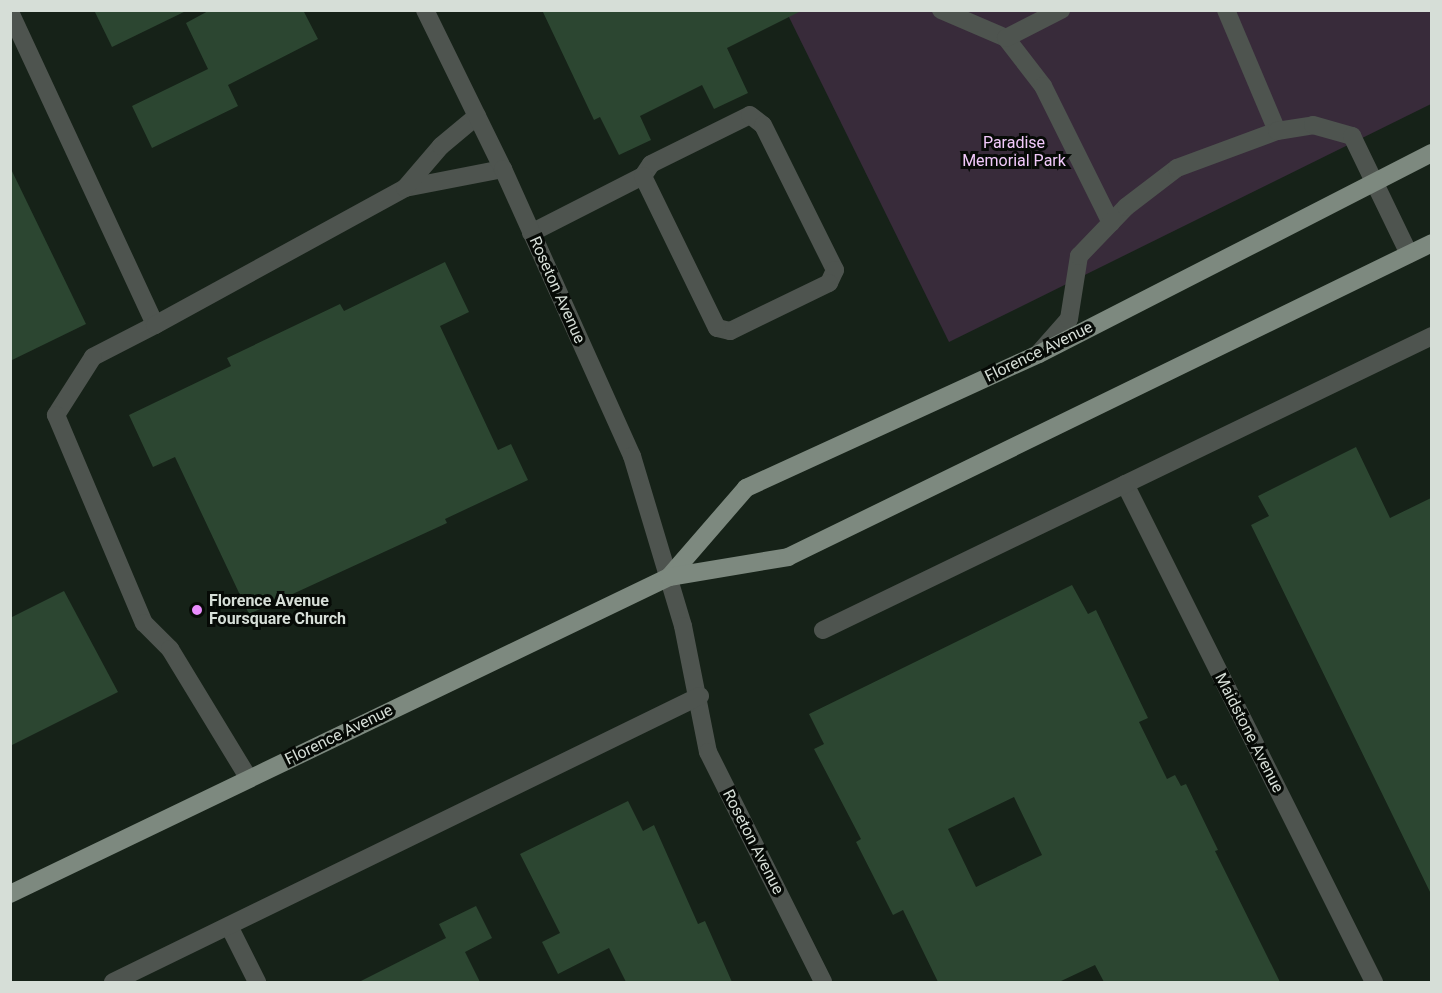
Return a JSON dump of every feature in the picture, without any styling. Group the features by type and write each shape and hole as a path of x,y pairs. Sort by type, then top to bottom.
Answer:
{"main road":[{"name":"Florence Avenue","path":"669,577 746,488 1039,354 1431,153"},
{"name":"Florence Avenue","path":"10,894 669,577 788,557 1431,243"}],"street":[{"name":"Roseton Avenue","path":"425,10 503,169 632,456 669,577 700,696 708,752 823,982"},
{"path":"941,10 1006,38 1043,86 1111,223"},
{"path":"1006,38 1060,10"},
{"path":"1226,10 1277,131"},
{"path":"10,12 155,325"},
{"path":"531,233 643,176 651,164 750,115 763,125 835,270 829,283 730,331 717,328 643,176"},
{"path":"249,778 170,649 144,623 56,415 93,357 405,188 441,146 477,116"},
{"path":"1039,354 1069,319 1078,256 1111,223 1177,168 1277,131 1313,125 1352,136 1376,180 1409,254"},
{"path":"405,188 451,182 503,169"},
{"path":"823,630 1431,336"},
{"name":"Maidstone Avenue","path":"1125,484 1374,982"},
{"path":"113,982 700,696"},
{"path":"229,926 257,982"}],"green space":[{"name":"Paradise Memorial Park","path":"786,11 1431,11 1431,104 949,342"}],"building":[{"path":"94,10 188,10 112,47"},
{"path":"210,10 303,10 318,39 228,85 238,106 152,148 132,106 208,69 186,23"},
{"path":"542,10 803,10 727,48 748,93 714,109 702,85 640,116 651,140 619,155 600,117 594,120"},
{"path":"10,167 86,324 10,361"},
{"path":"445,262 469,312 440,326 498,450 511,444 528,480 445,519 447,523 249,614 175,457 153,467 129,415 231,366 227,358 340,304 344,311"},
{"path":"1356,447 1390,518 1431,498 1431,894 1251,525 1269,516 1258,496"},
{"path":"1072,585 1088,614 1096,610 1148,718 1139,722 1167,779 1175,775 1181,786 1186,784 1218,850 1215,851 1280,982 1104,982 1095,965 1059,982 938,982 903,910 893,915 856,842 861,839 814,749 824,744 809,714","holes":["1014,797 1042,855 976,887 948,829"]},
{"path":"64,591 118,692 10,746 10,618"},
{"path":"628,801 643,831 654,825 698,924 705,921 732,982 626,982 609,948 558,974 542,942 560,933 520,854"},
{"path":"476,906 492,938 465,952 480,982 359,982 446,938 439,924"}],"place":[{"name":"Florence Avenue Foursquare Church","path":"197,610"}]}
